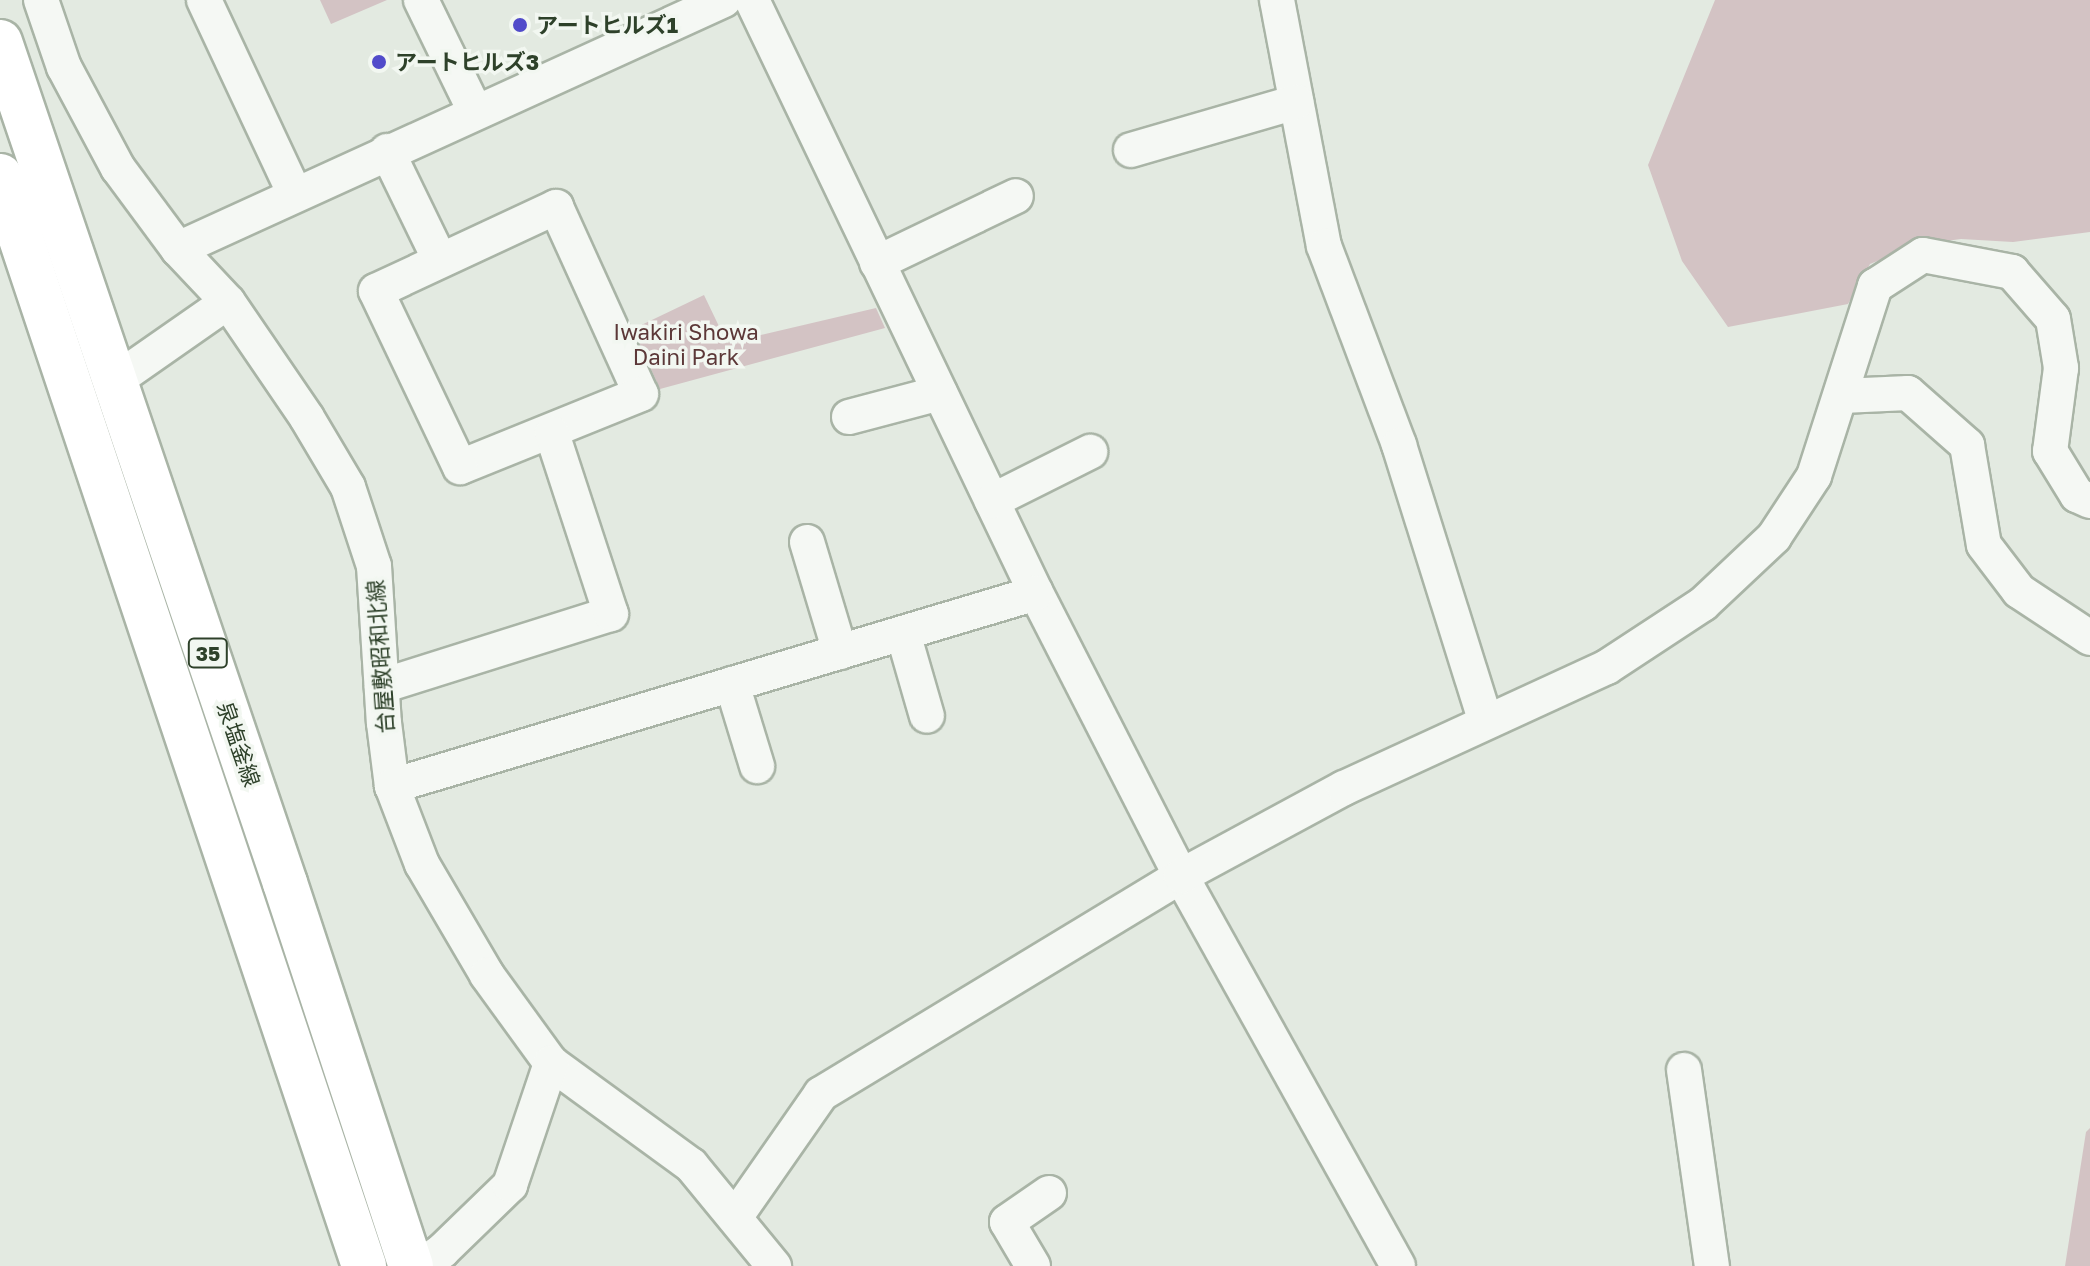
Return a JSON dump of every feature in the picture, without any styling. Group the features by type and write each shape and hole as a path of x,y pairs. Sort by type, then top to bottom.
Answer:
{"main road":[{"name":"泉塩釜線","path":"0,42 411,1266"},
{"name":"泉塩釜線","path":"0,176 364,1266"}],"street":[{"name":"台屋敷昭和北線","path":"41,0 64,67 118,168 178,249 228,302 307,418 348,487 374,566 392,786 429,876 487,975 551,1063 691,1165 774,1266"},
{"path":"204,0 295,194"},
{"path":"421,0 475,111"},
{"path":"178,249 387,151 724,0"},
{"path":"752,0 1036,593 1181,876 1398,1266"},
{"path":"1277,0 1324,246 1399,445 1486,722"},
{"path":"1131,150 1296,102"},
{"path":"387,151 440,260"},
{"path":"877,263 1016,196"},
{"path":"556,207 641,394 552,433 460,467 376,291 556,207"},
{"path":"736,1216 821,1094 1181,876 1344,788 1607,667 1703,604 1774,537 1814,476 1875,286 1923,255 2012,272 2053,319 2061,368 2050,451 2077,495 2090,501"},
{"path":"116,380 228,302"},
{"path":"849,417 940,393"},
{"path":"1842,396 1908,393 1967,445 1984,545 2019,591 2090,638"},
{"path":"382,686 611,614 552,433"},
{"path":"992,501 1090,452"},
{"path":"807,542 840,652"},
{"path":"392,786 1036,593"},
{"path":"903,633 927,716"},
{"path":"732,684 757,766"},
{"path":"420,1266 442,1251 510,1185 551,1063"},
{"path":"1684,1070 1712,1266"},
{"path":"1033,1266 1007,1222 1049,1193"}],"green space":[{"path":"320,0 387,0 331,24"},
{"path":"1715,0 2090,0 2090,232 2013,242 1961,239 1916,245 1870,264 1848,304 1728,327 1682,261 1648,165"},
{"name":"Iwakiri Showa Daini Park","path":"704,295 727,343 876,308 885,328 660,389 633,329"},
{"path":"2090,1128 2090,1266 2065,1266 2086,1132"}],"place":[{"name":"アートヒルズ1","path":"520,25"},
{"name":"アートヒルズ3","path":"379,62"}]}
